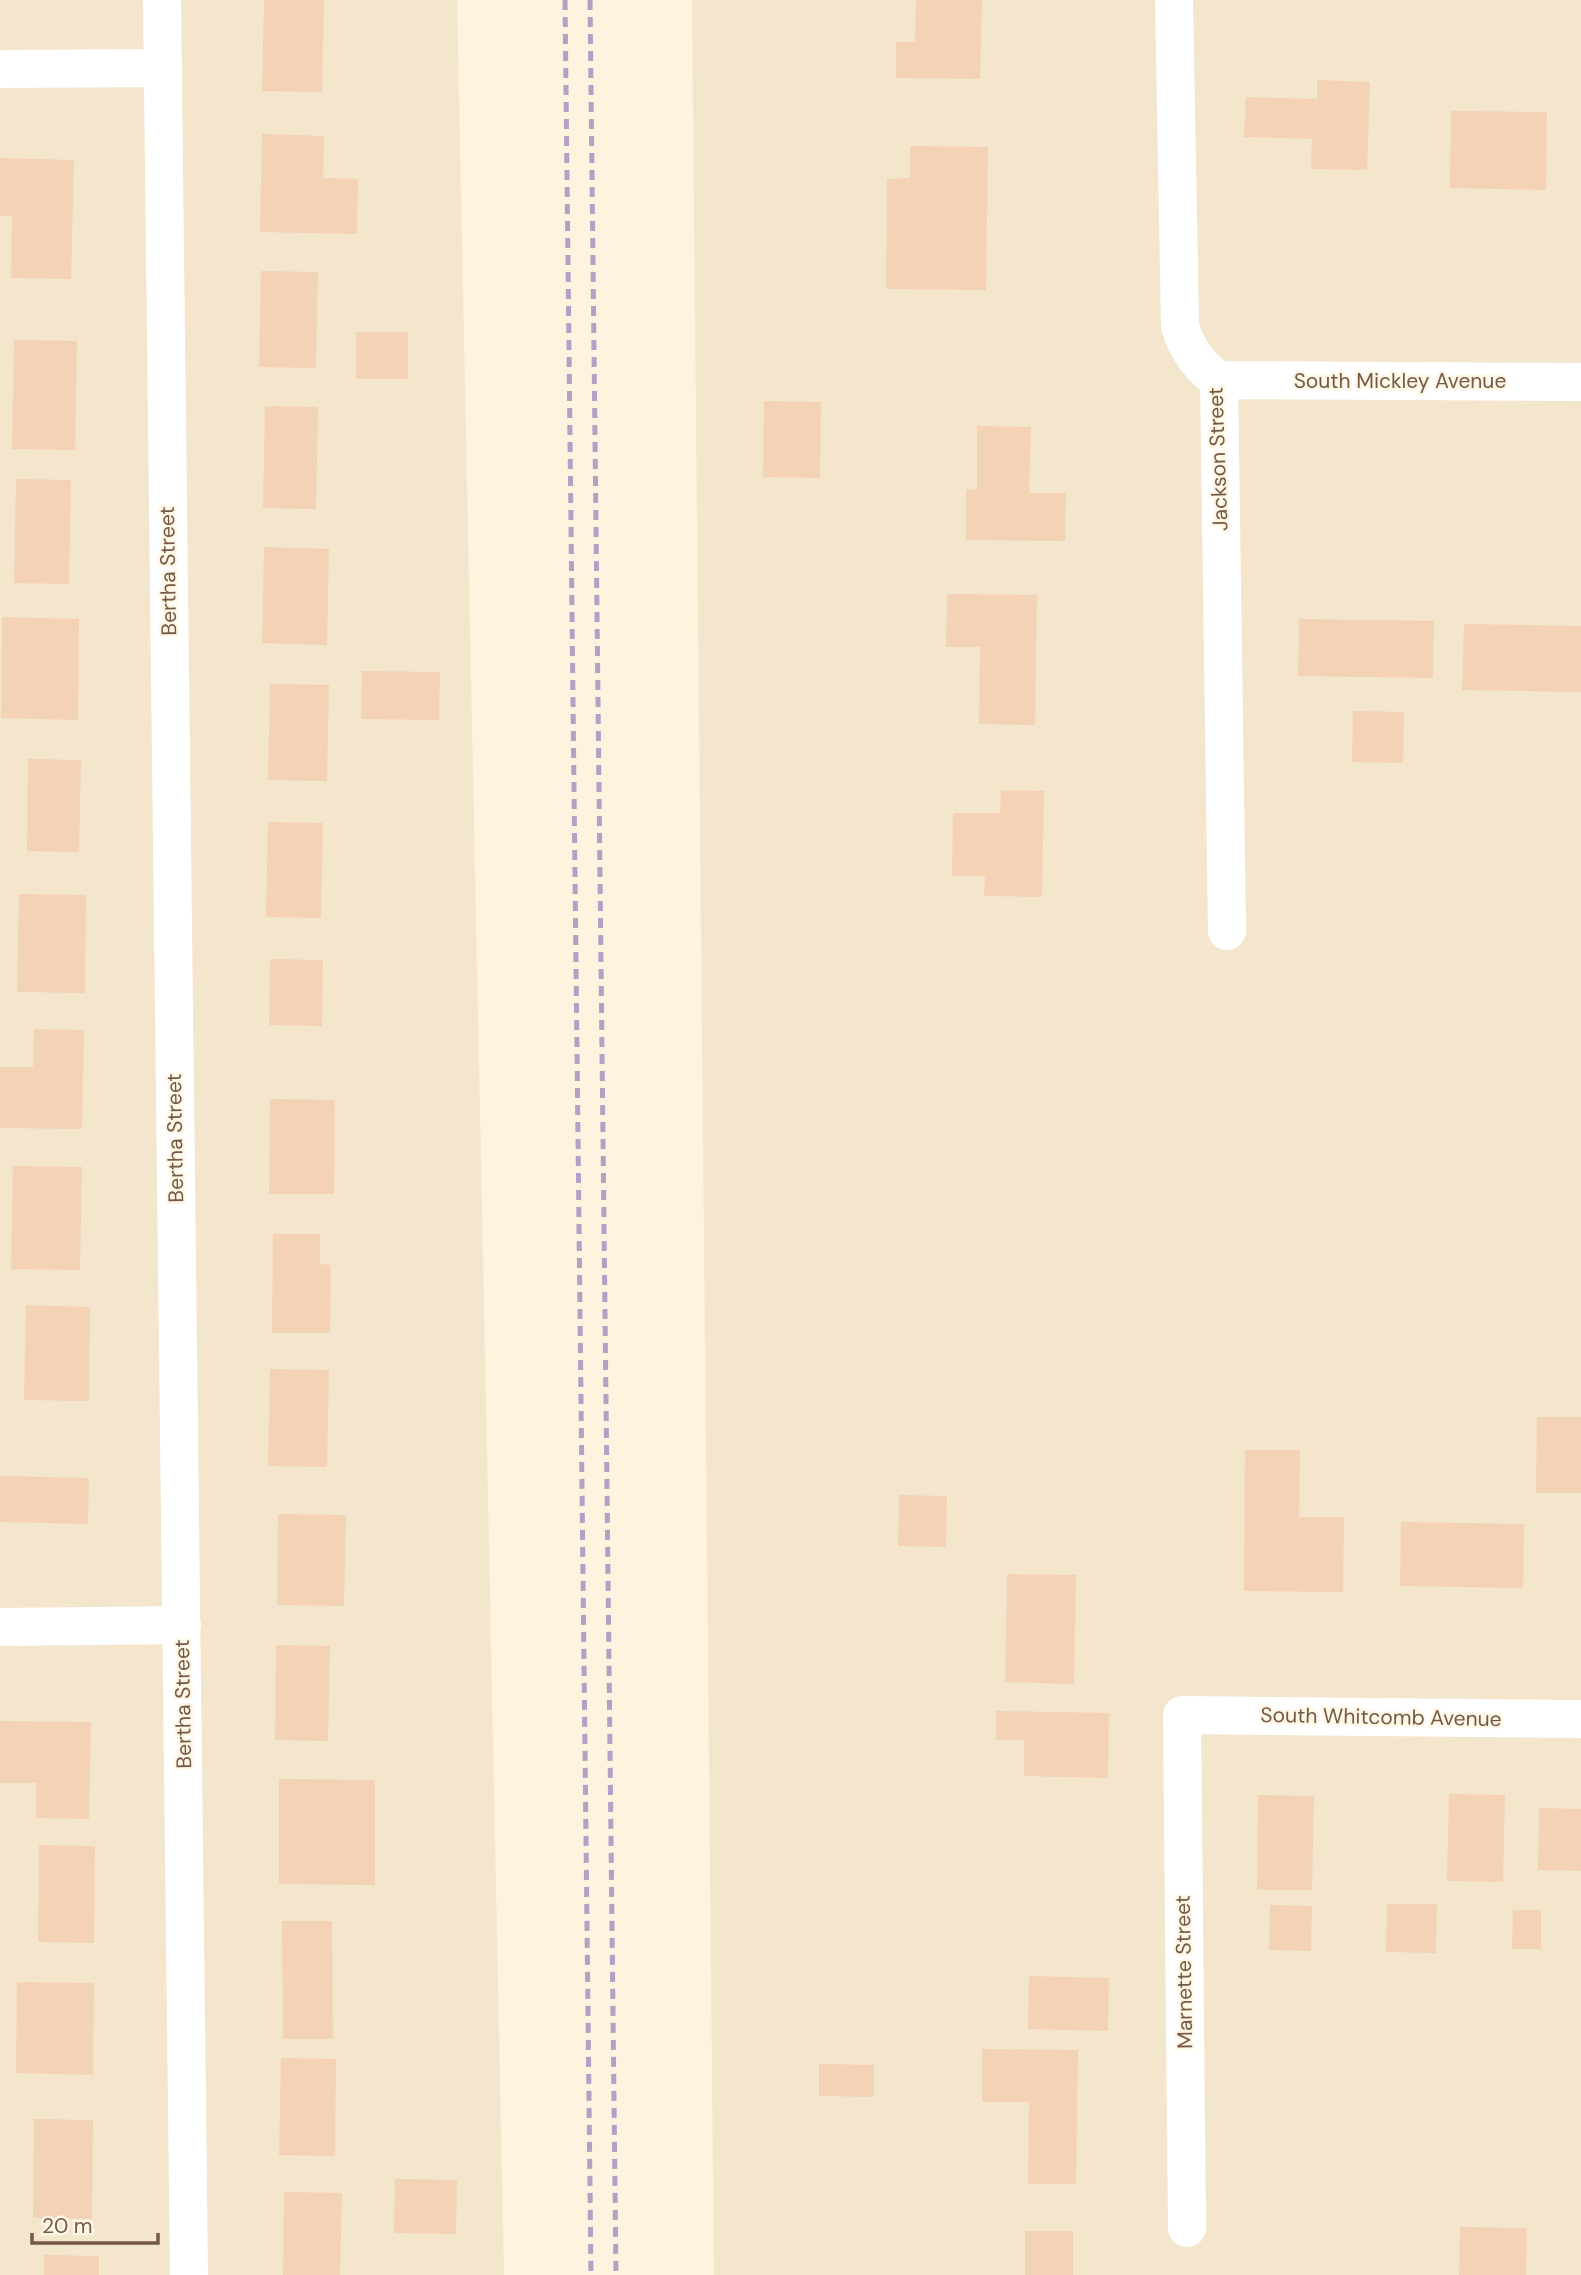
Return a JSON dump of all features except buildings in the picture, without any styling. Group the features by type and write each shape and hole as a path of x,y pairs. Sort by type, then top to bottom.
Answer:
{"street":[{"name":"Bertha Street","path":"162,0 189,2275"},
{"name":"Jackson Street","path":"1174,0 1180,326 1192,353 1209,374 1219,380 1227,931"},
{"path":"0,69 163,68"},
{"name":"South Mickley Avenue","path":"1219,380 1581,382"},
{"path":"0,1627 182,1625"},
{"name":"South Whitcomb Avenue","path":"1182,1715 1581,1719"},
{"name":"Marnette Street","path":"1182,1715 1187,2228"}],"shaded area":[{"path":"0,0 457,0 504,2275 0,2275"},
{"path":"692,0 1581,0 1581,2275 714,2275"}],"railway":[{"path":"565,0 591,2275"},
{"path":"590,0 616,2275"}]}
